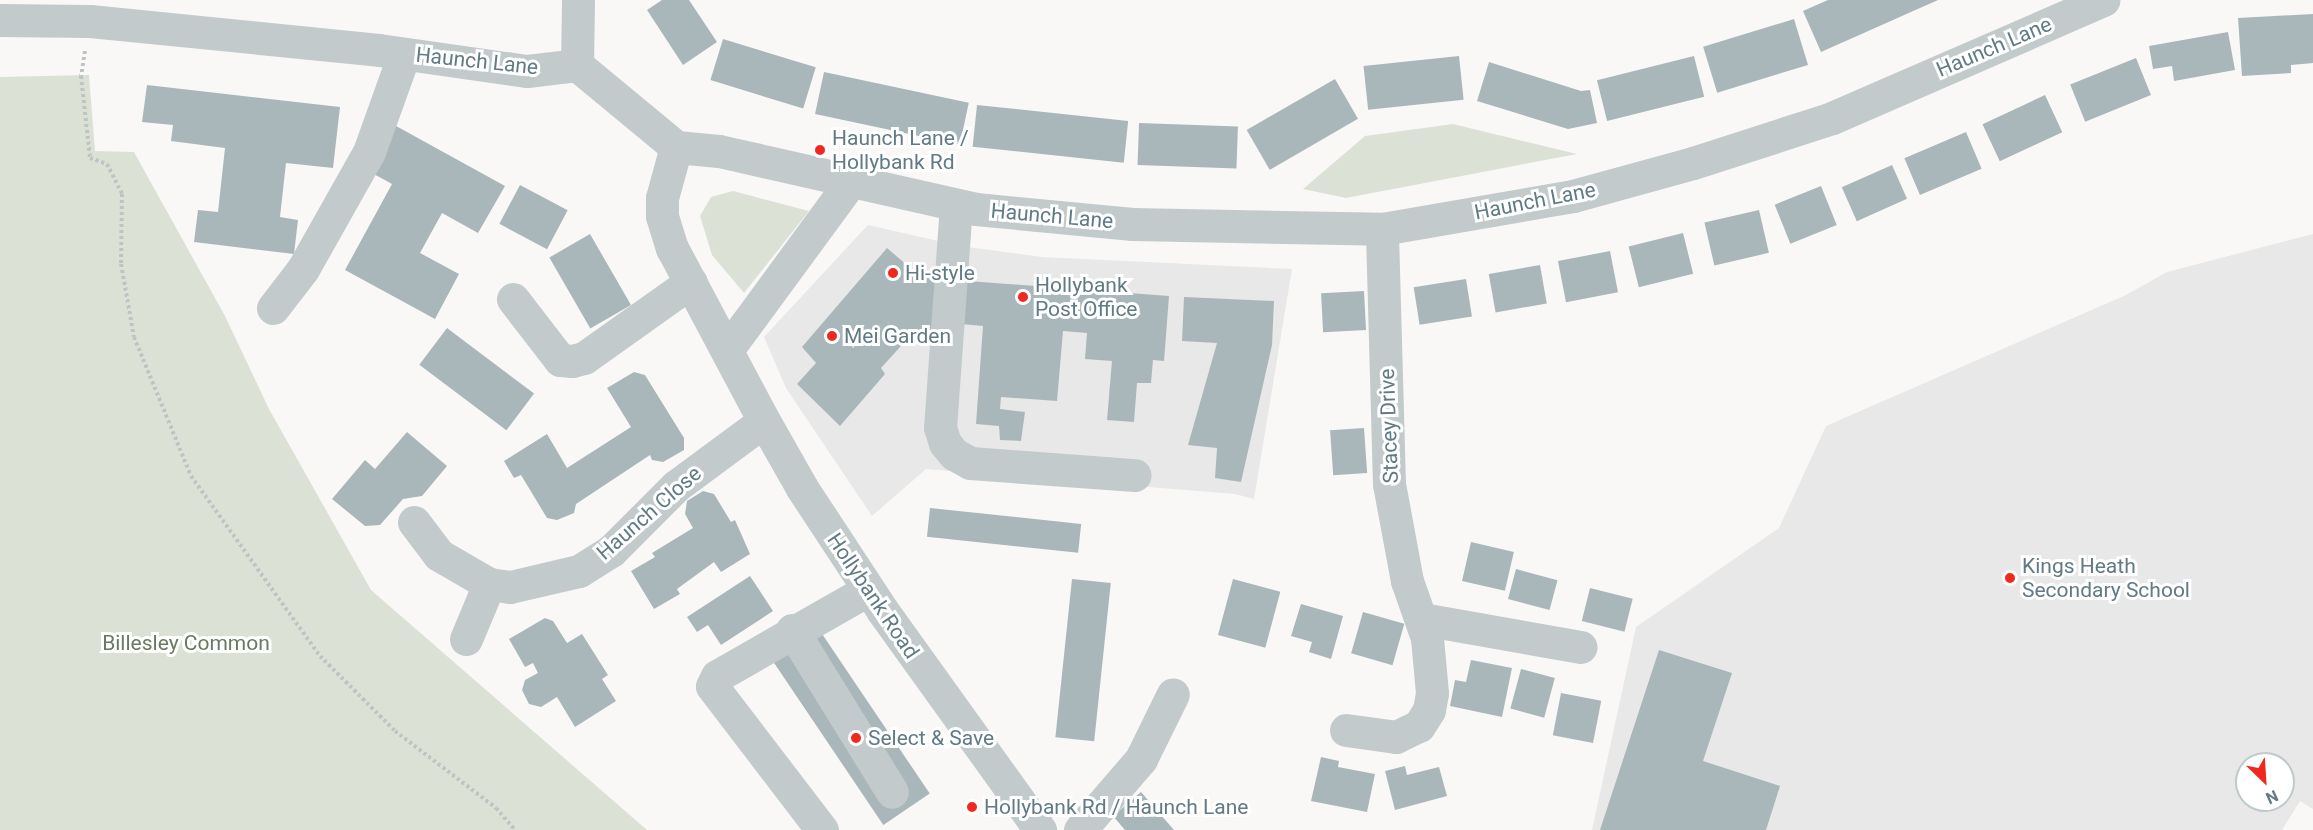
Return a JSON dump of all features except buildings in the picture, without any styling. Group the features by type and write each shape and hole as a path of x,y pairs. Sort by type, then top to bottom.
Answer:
{"street":[{"path":"578,0 577,65 676,147"},
{"name":"Haunch Lane","path":"676,147 719,151 956,205 1132,224 1382,229 1573,196 1693,163 1832,118 2104,0"},
{"name":"Haunch Lane","path":"0,20 90,21 404,54 527,71 577,65"},
{"path":"273,308 303,269 369,152 404,54"},
{"name":"Hollybank Road","path":"676,147 662,198 662,216 672,248 764,421 802,488 868,590 961,726 1040,830"},
{"path":"727,350 851,181"},
{"path":"956,205 940,427 945,443 954,454 970,463 1135,475"},
{"name":"Stacey Drive","path":"1346,730 1396,736 1419,726 1429,710 1432,693 1430,661 1422,619 1407,581 1389,484 1382,229"},
{"path":"513,299 560,360 572,361 584,358 691,282"},
{"name":"Haunch Close","path":"414,522 438,555 489,584 510,588 579,571 611,551 676,486 764,421"},
{"path":"466,639 489,584"},
{"path":"822,830 712,686 717,676 792,630 868,590"},
{"path":"1422,619 1482,627 1581,647"},
{"path":"792,630 892,792"},
{"path":"1080,830 1141,759 1173,694"}],"path":[{"path":"90,21 81,76 90,158 107,164 122,194 122,264 134,337 191,476 320,656 395,731 496,808 515,830"}],"shaded area":[{"path":"868,225 960,246 1042,257 1292,269 1254,499 1235,494 926,469 872,516 786,388 764,337"},
{"name":"Kings Heath Secondary School","path":"2313,234 2313,809 2300,801 2295,809 2295,752 2235,752 2235,812 2293,812 2282,830 1592,830 1636,627 1779,528 1826,426 2126,295 2167,272"}],"green space":[{"name":"Billesley Common","path":"89,75 95,151 134,152 225,316 269,409 371,590 647,830 0,830 0,77"},
{"path":"1453,124 1577,154 1346,198 1303,189 1365,136"},
{"path":"733,191 809,211 744,293 712,255 700,216 711,197"}],"place":[{"name":"Haunch Lane / Hollybank Rd","path":"820,150"},
{"name":"Hi-style","path":"893,273"},
{"name":"Hollybank Post Office","path":"1023,297"},
{"name":"Mei Garden","path":"832,336"},
{"name":"Kings Heath Secondary School","path":"2010,578"},
{"name":"Select & Save","path":"856,738"},
{"name":"Hollybank Rd / Haunch Lane","path":"972,807"}]}
